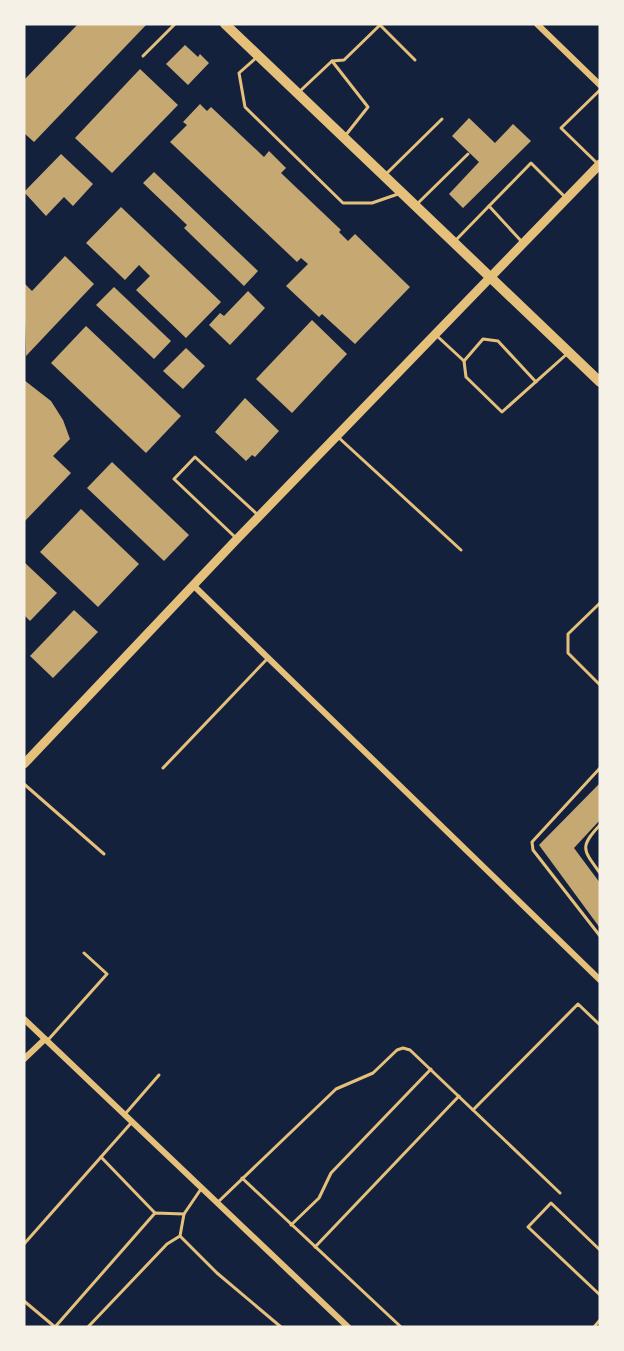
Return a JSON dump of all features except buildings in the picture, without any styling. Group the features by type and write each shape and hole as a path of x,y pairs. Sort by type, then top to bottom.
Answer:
{"main road":[{"path":"225,24 600,382"},
{"path":"24,764 259,516 599,165"}],"street":[{"path":"537,24 600,85"},
{"path":"193,585 600,980"},
{"path":"24,1019 348,1327"},
{"path":"24,1059 46,1040"}],"lane":[{"path":"143,56 175,24"},
{"path":"297,93 332,61 344,60 380,25 415,60"},
{"path":"258,56 239,73 245,107 343,203 372,203 402,192"},
{"path":"332,61 368,107 344,137"},
{"path":"599,165 561,128 600,90"},
{"path":"385,176 442,119"},
{"path":"416,205 468,154"},
{"path":"454,242 531,163 567,199"},
{"path":"489,206 524,244"},
{"path":"435,335 464,361 466,377 502,412 570,352"},
{"path":"464,361 483,339 498,341 536,382"},
{"path":"337,435 461,550"},
{"path":"237,539 174,479 195,457 259,516"},
{"path":"600,603 568,634 568,653 600,684"},
{"path":"163,768 268,658"},
{"path":"600,768 532,842 533,850 600,936"},
{"path":"24,784 104,854"},
{"path":"600,825 588,838 584,847 585,853 600,873"},
{"path":"46,1040 107,974 84,952"},
{"path":"473,1110 578,1004 600,1025"},
{"path":"216,1203 336,1089 373,1073 397,1050 404,1048 410,1050 560,1193"},
{"path":"291,1225 319,1198 331,1173 430,1069"},
{"path":"124,1115 159,1076"},
{"path":"315,1247 459,1096"},
{"path":"24,1244 132,1122"},
{"path":"101,1157 155,1213 184,1214"},
{"path":"242,1178 401,1327"},
{"path":"88,1327 167,1244 180,1236 184,1214 202,1189"},
{"path":"600,1250 551,1203 528,1227 600,1295"},
{"path":"24,1301 55,1327 155,1213"},
{"path":"180,1236 217,1273 281,1327"},
{"path":"594,1327 600,1320"}]}
